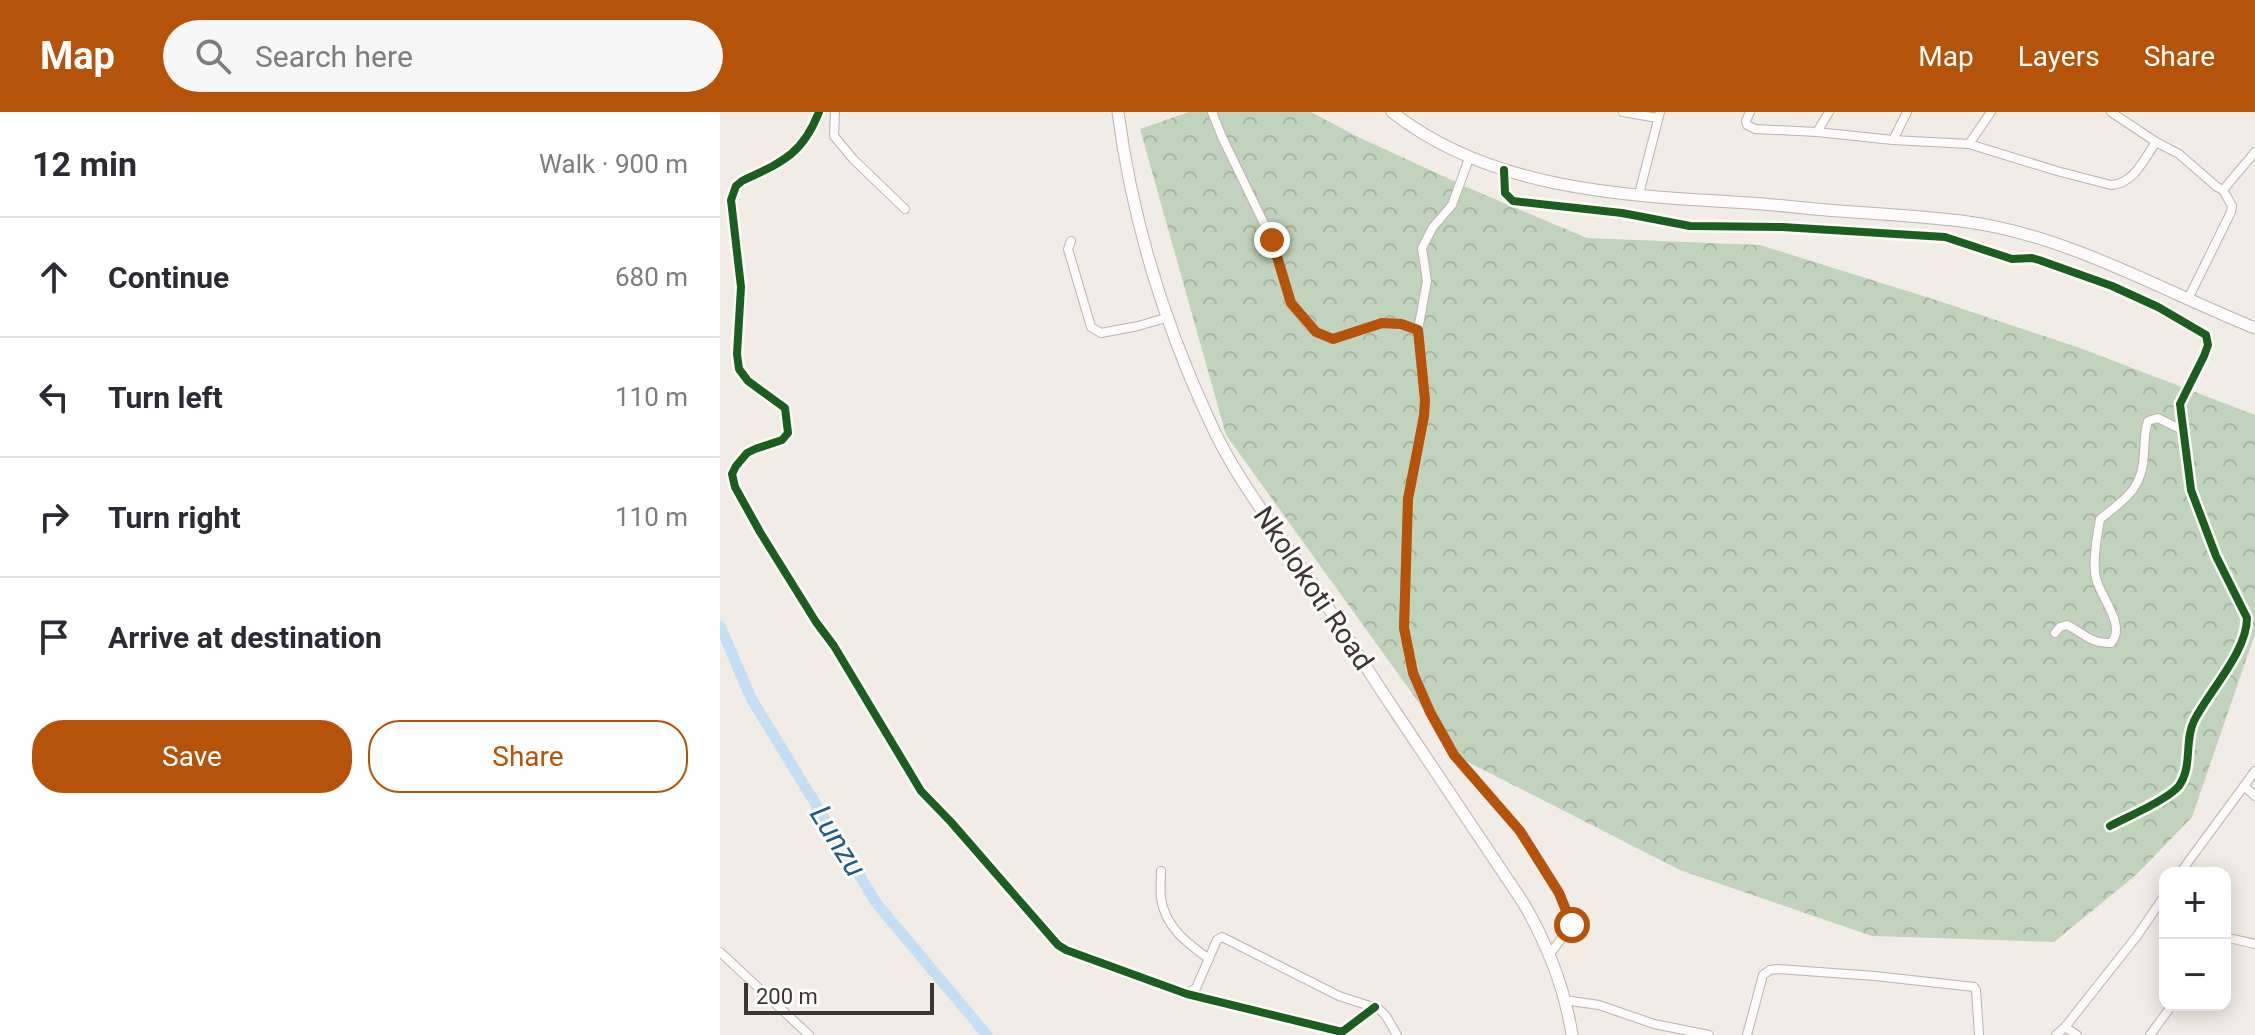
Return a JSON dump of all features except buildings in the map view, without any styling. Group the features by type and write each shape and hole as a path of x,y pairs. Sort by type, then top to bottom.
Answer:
{"main road":[{"name":"Nkolokoti Road","path":"1118,112 1133,196 1169,317 1211,425 1231,462 1524,904 1549,955 1572,1035"},
{"path":"1392,112 1439,143 1504,170 1551,183 1639,194 1962,221 2036,236 2148,280 2255,328"}],"street":[{"path":"819,112 808,137 796,151 742,181 736,186 731,199 741,287 739,369 748,381 785,408 788,433 782,440 747,453 732,474 735,487 760,532 834,646 921,791 1058,945 1187,994 1342,1032 1375,1007"},
{"path":"835,112 834,136 853,159 905,209"},
{"path":"1212,112 1272,240 1291,303 1309,326 1333,339 1382,323 1401,324 1418,330"},
{"path":"1623,112 1659,115 1639,194"},
{"path":"1750,112 1747,125 1755,129 1969,144 2111,185 2121,185 2132,177 2156,142"},
{"path":"1817,132 1829,112"},
{"path":"1893,140 1907,112"},
{"path":"1969,144 1991,112"},
{"path":"2111,112 2179,154 2223,190 2232,209 2188,299"},
{"path":"2223,190 2255,152"},
{"path":"1470,156 1452,205 1433,227 1422,248 1427,281 1418,330 1425,400 1408,499 1404,628 1413,673 1454,755 1520,831 1559,893 1572,925 1549,955"},
{"path":"1504,170 1505,193 1513,201 1622,213 1690,226 1782,227 1945,237 2012,259 2039,260 2112,286 2158,307 2206,335 2204,356 2180,404 2191,490 2216,556 2247,618 2247,627 2233,659 2194,720 2189,733 2188,764 2179,786 2161,800 2110,826"},
{"path":"1071,241 1068,249 1091,327 1101,333 1169,317"},
{"path":"2055,633 2067,625 2087,640 2111,643 2115,638 2117,629 2095,577 2100,519 2137,488 2145,455 2144,433 2148,421 2158,418 2184,431"},
{"path":"2184,867 2255,771"},
{"path":"2244,786 2255,796"},
{"path":"1161,871 1161,899 1170,923 1183,940 1209,959"},
{"path":"2056,1035 2137,936 2159,904"},
{"path":"1187,994 1196,988 1217,940 1222,937 1339,996 1375,1007 1383,1012 1397,1035"},
{"path":"2228,939 2255,944"},
{"path":"720,952 809,1035"},
{"path":"1747,1035 1763,975 1777,969 1974,987 1979,1035"},
{"path":"1564,1000 1599,1005 1654,1024 1709,1035"},
{"path":"2150,1035 2168,1011"},
{"path":"2065,1027 2077,1035"}],"green space":[{"path":"1189,112 1311,112 1471,189 1587,238 1760,245 2080,348 2255,415 2255,634 2192,817 2137,874 2054,942 1872,936 1680,870 1458,757 1226,435 1140,129"}],"waterway":[{"name":"Lunzu","path":"720,626 752,700 877,904 987,1035"}],"cycle path":[{"path":"819,112 798,148 779,162 742,181 736,186 731,200 741,287 739,369 748,381 785,408 788,433 782,440 747,453 732,474 735,487 760,532 834,646 921,791 1058,945 1187,994 1342,1032 1375,1007"},
{"path":"1504,170 1505,193 1513,201 1622,213 1690,226 1782,227 1945,237 2012,259 2039,260 2112,286 2158,307 2206,335 2208,345 2204,356 2180,404 2191,490 2216,556 2247,618 2245,631 2234,658 2194,721 2186,770 2179,786 2110,826"}],"route":[{"path":"1272,240 1291,303 1316,332 1333,339 1382,323 1401,324 1418,330 1425,400 1408,499 1404,628 1413,673 1454,755 1520,831 1559,893 1572,925"}]}
